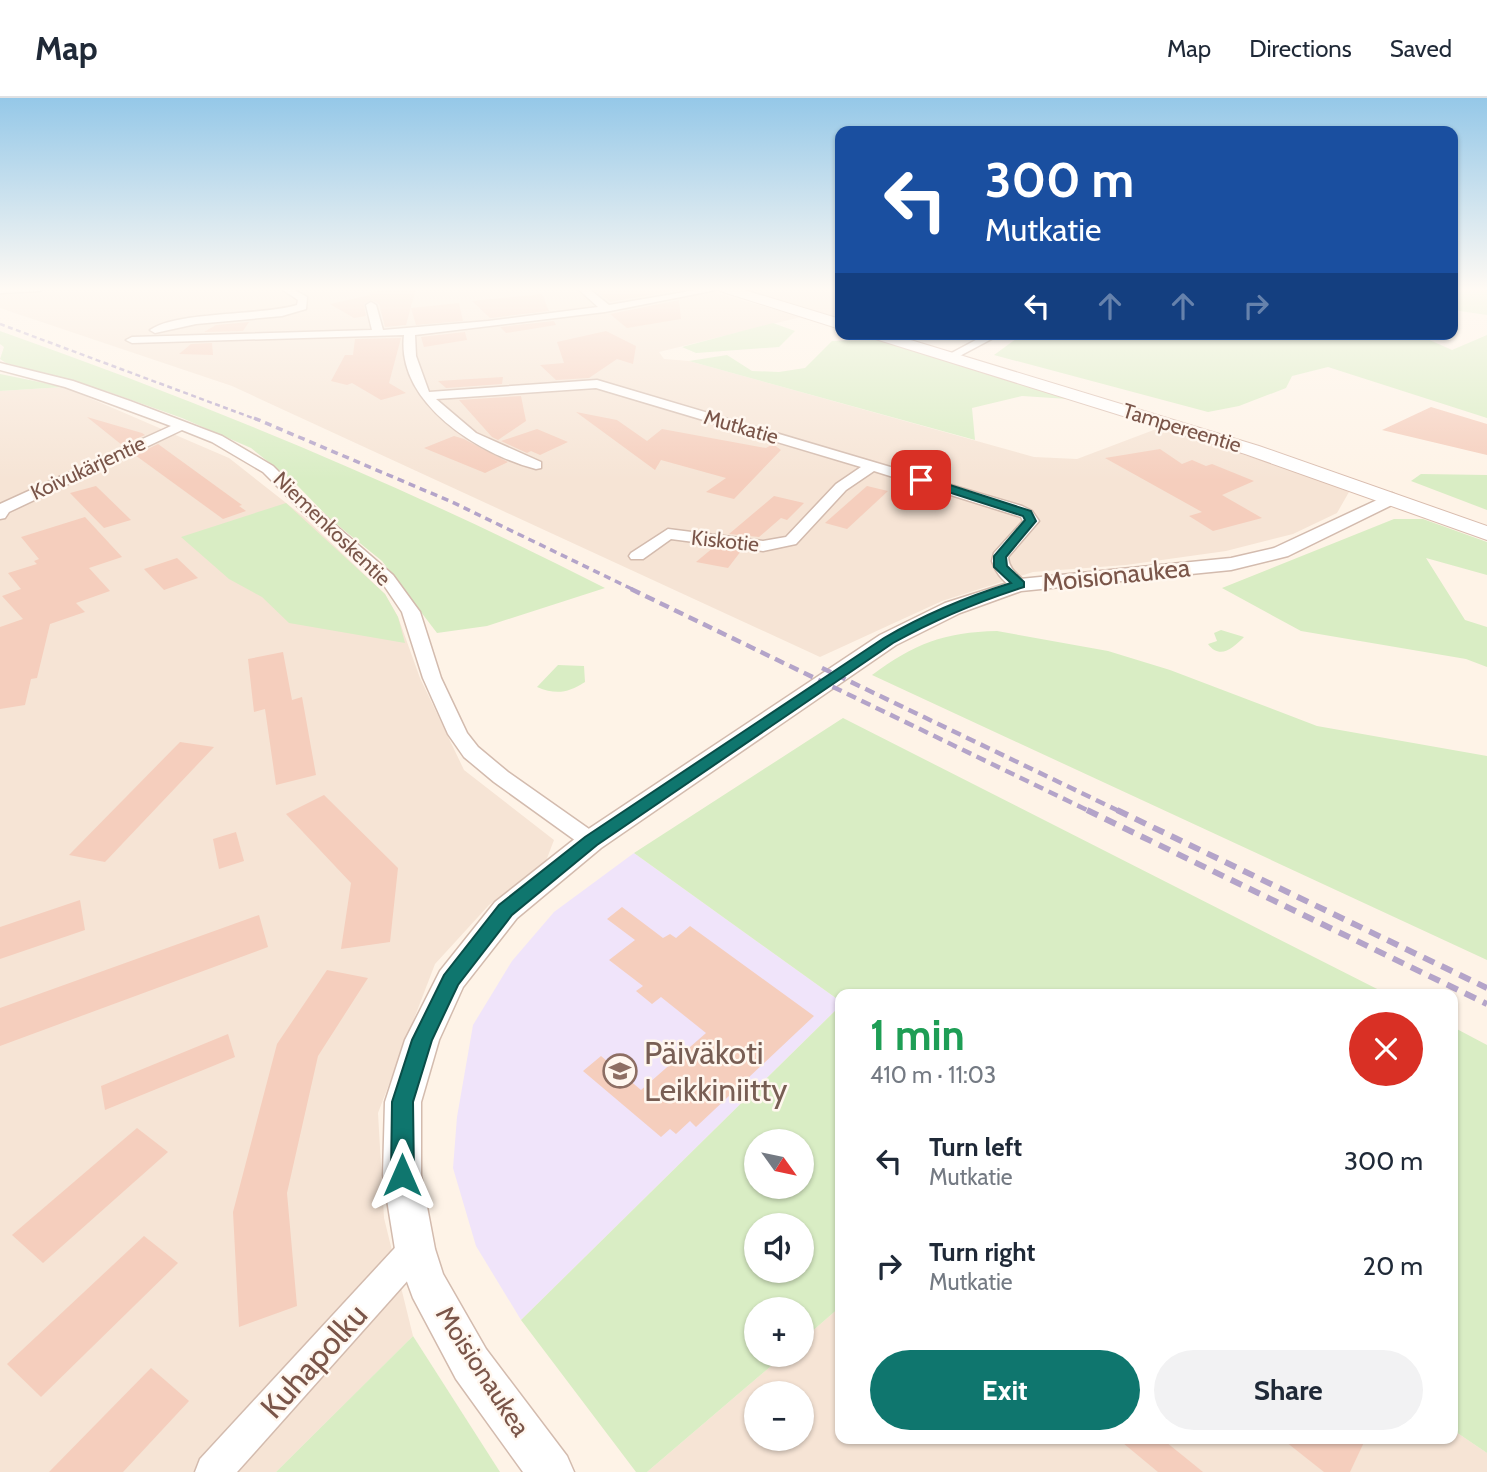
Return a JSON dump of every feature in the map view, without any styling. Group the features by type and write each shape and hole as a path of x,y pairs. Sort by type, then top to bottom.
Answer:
{"main road":[{"name":"Tampereentie","path":"934,352 1252,450 1487,533"}],"street":[{"path":"411,352 416,380 425,396 471,436 536,465"},
{"path":"950,357 960,352"},
{"name":"Niemenkoskentie","path":"0,366 69,384 217,439 268,468 307,508 387,578 411,612 432,678 458,734 471,752 501,777 591,841"},
{"name":"Mutkatie","path":"425,396 597,384 873,465 1027,514 1031,521 1000,556 1000,567 1020,584"},
{"name":"Koivukärjentie","path":"0,515 2,509 181,426"},
{"name":"Kiskotie","path":"638,556 668,534 763,546 791,541 841,487 873,465"},
{"name":"Moisionaukea","path":"551,1472 471,1364 427,1284 415,1249 402,1175 403,1102 422,1040 451,980 506,910 591,841 888,640 927,618 1020,584 1231,564 1281,552 1392,498"},
{"name":"Kuhapolku","path":"212,1472 415,1249"}],"shaded area":[{"path":"131,352 659,352 664,359 689,361 1034,457 1077,459 1159,428 1308,475 1349,492 1337,513 1293,534 1226,551 1126,565 1033,572 942,601 820,657 232,386"},
{"path":"64,387 229,458 304,517 385,594 398,617 420,678 464,770 554,840 546,861 489,905 435,964 378,1113 384,1218 413,1336 276,1472 0,1472 0,391"},
{"name":"Päiväkoti Leikkiniitty","path":"634,853 835,997 835,1011 521,1320 476,1246 453,1168 457,1117 473,1025 512,961 554,912"},
{"path":"835,1311 835,1444 1458,1444 1458,1433 1487,1453 1487,1472 647,1472 744,1389 744,1451 814,1451 814,1381 754,1381 770,1367 814,1367 814,1330"}],"green space":[{"path":"2,352 58,352 154,388 382,482 605,588 487,626 437,633 382,561 329,518 295,483 251,448 182,418 109,392 0,359"},
{"path":"821,352 919,352 1068,399 1022,396 972,408 975,440 689,361 727,355 752,371 779,372 805,368"},
{"path":"998,352 1487,352 1487,418 1328,367 1292,376 1286,388 1239,406 1208,412 994,355"},
{"path":"0,374 64,387 0,391"},
{"path":"1421,474 1487,475 1487,510 1411,481"},
{"path":"286,503 385,594 398,617 405,643 289,623 262,597 229,579 181,537"},
{"path":"1394,519 1423,519 1487,542 1487,575 1426,558 1465,620 1487,627 1487,667 1466,659 1301,631 1222,588"},
{"path":"1221,630 1244,637 1226,651 1217,651 1208,644 1217,641 1214,633"},
{"path":"997,631 1108,651 1170,670 1317,726 1487,756 1487,960 872,675 902,655 930,642 961,634"},
{"path":"558,665 584,666 585,682 562,692 537,687"},
{"path":"843,718 1377,989 835,989 835,997 634,853"},
{"path":"835,1011 835,1311 814,1330 814,1297 744,1297 744,1367 770,1367 754,1381 744,1381 744,1389 647,1472 636,1472 521,1320"},
{"path":"1458,1030 1487,1045 1487,1453 1458,1433"},
{"path":"413,1336 500,1472 276,1472"}],"building":[{"path":"213,352 213,355 179,354"},
{"path":"353,352 397,352 389,383 406,393 381,400 352,383 347,385 331,381 345,355 353,355"},
{"path":"560,352 635,352 633,364 617,359 589,378 556,380 540,365 564,363"},
{"path":"503,377 502,384 446,388 438,381"},
{"path":"521,396 526,421 498,440 492,437 459,400"},
{"path":"1431,407 1487,424 1487,455 1382,430"},
{"path":"576,412 617,420 647,441 662,429 766,448 773,444 781,450 734,499 706,492 726,478 661,460 655,470"},
{"path":"87,417 142,433 145,435 122,445"},
{"path":"537,429 568,442 540,455 531,451 527,453 501,441"},
{"path":"454,436 508,462 485,473 424,448"},
{"path":"158,444 242,505 239,506 246,511 223,519 135,455"},
{"path":"1160,449 1182,464 1192,460 1206,466 1212,464 1254,481 1222,495 1262,518 1213,531 1189,516 1202,512 1105,458"},
{"path":"96,486 131,520 104,528 70,493"},
{"path":"867,486 888,491 847,529 825,523"},
{"path":"774,496 804,503 787,520 781,518 759,537 729,534"},
{"path":"85,517 122,557 89,568 110,591 76,603 85,612 50,624 37,678 31,679 25,705 0,709 0,627 23,619 2,596 21,589 8,573 37,564 34,561 39,559 21,537"},
{"path":"714,547 741,551 728,568 696,562"},
{"path":"177,558 198,578 164,590 144,569"},
{"path":"283,652 292,700 302,697 316,775 276,785 265,709 254,712 248,659"},
{"path":"180,742 214,747 105,862 69,855"},
{"path":"324,795 398,868 390,942 341,949 351,883 286,814"},
{"path":"236,832 244,861 219,869 213,839"},
{"path":"80,900 85,930 0,959 0,927"},
{"path":"622,907 663,938 670,934 676,938 690,926 814,1016 696,1127 690,1121 676,1134 670,1129 661,1137 583,1071 601,1056 641,1090 706,1033 661,997 652,1004 636,991 643,986 609,960 635,940 607,919"},
{"path":"259,915 268,947 0,1046 0,1008"},
{"path":"327,970 368,978 318,1056 287,1193 297,1306 239,1327 233,1212 277,1044"},
{"path":"228,1034 235,1057 105,1110 101,1086"},
{"path":"137,1128 168,1152 43,1263 12,1235"},
{"path":"144,1236 178,1263 41,1397 7,1364"},
{"path":"151,1368 189,1401 123,1472 49,1472"},
{"path":"1124,1444 1168,1444 1203,1472 1158,1472"},
{"path":"1289,1444 1363,1444 1350,1472 1324,1472"}],"railway":[{"path":"76,352 258,420"},
{"path":"254,418 452,502 634,590"},
{"path":"631,589 1091,812"},
{"path":"822,668 1121,812"},
{"path":"1087,810 1456,989"},
{"path":"1117,810 1487,988"},
{"path":"1458,990 1487,1004"}],"place":[{"name":"Päiväkoti Leikkiniitty","path":"620,1071"}],"route":[{"path":"402,1175 403,1102 422,1040 451,980 506,910 591,841 888,640 927,618 991,592 1020,584 1000,567 1000,556 1031,521 1027,514 921,480"}]}
